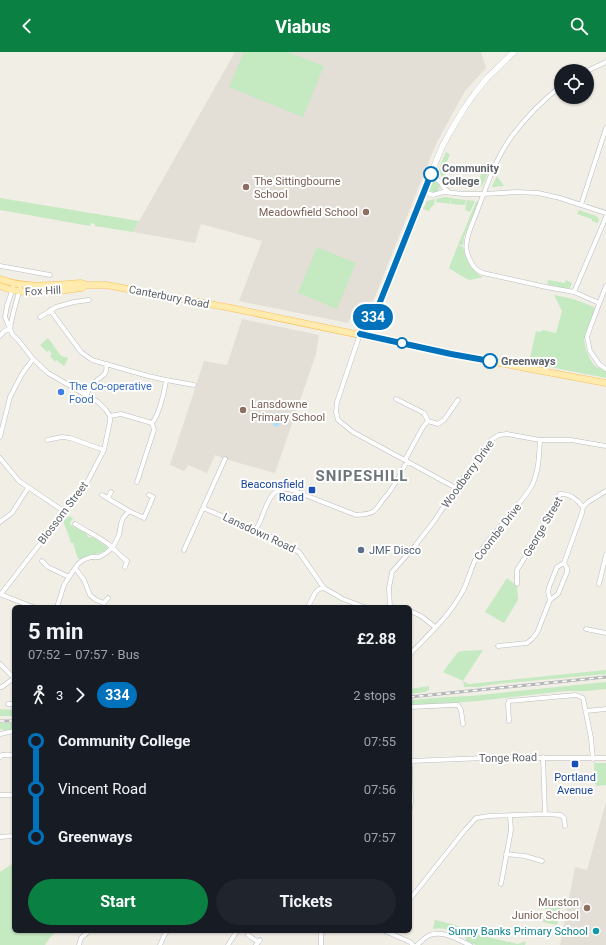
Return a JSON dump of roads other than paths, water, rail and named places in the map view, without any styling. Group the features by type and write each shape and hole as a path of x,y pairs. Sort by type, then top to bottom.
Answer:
{"main road":[{"name":"Fox Hill","path":"0,279 16,288"},
{"name":"Fox Hill","path":"0,286 16,288 81,283 86,285 106,285"},
{"name":"Canterbury Road","path":"106,285 232,308 360,334"},
{"path":"360,334 451,354 606,383"}],"street":[{"path":"456,488 353,432 338,420 336,402 360,334 369,325 380,302 447,137 475,93 487,78 513,53"},
{"path":"594,68 606,62"},
{"path":"554,92 533,110 503,150 491,175 466,243 467,252 476,269 483,273 546,288 574,292 599,303"},
{"path":"581,205 606,128"},
{"path":"431,174 449,192"},
{"path":"424,192 433,195 444,192 464,194 538,192 606,213"},
{"path":"574,292 606,217"},
{"name":"Fox Hill","path":"0,266 50,275"},
{"path":"606,286 587,337 590,351 599,364 606,369"},
{"path":"10,329 12,313 18,297 16,288"},
{"path":"16,288 7,306 5,317 13,335 33,359 48,373 98,402 110,416 121,414 152,423"},
{"path":"40,317 56,306 89,300"},
{"path":"50,310 81,352 92,360 148,376 194,385"},
{"path":"0,336 4,331 10,329"},
{"path":"0,437 10,397 22,374 33,359"},
{"path":"86,396 96,380 105,374 106,364"},
{"path":"137,482 154,430 152,423 160,405 166,380"},
{"path":"396,399 424,413 428,420 438,424 444,420 458,400"},
{"name":"Blossom Street","path":"0,594 84,488 104,450 110,416"},
{"path":"255,531 271,496 283,488 288,488 356,515 367,514 375,510 399,478 406,460 428,420"},
{"name":"Woodberry Drive","path":"390,605 389,588 392,572 431,525 491,440 499,435 507,434 540,440 571,440 606,446"},
{"path":"47,440 62,437 70,438 104,450"},
{"name":"Coombe Drive","path":"412,652 448,612 461,594 468,580 472,566 485,545 522,501 533,484 538,464 540,440"},
{"path":"0,458 19,481 65,512"},
{"path":"184,550 225,459"},
{"path":"0,522 12,513 28,488"},
{"path":"550,600 548,592 549,587 557,567 564,563 583,507 588,502 606,491"},
{"path":"108,498 111,492"},
{"name":"George Street","path":"517,584 517,570 534,543 560,494 569,494 578,500 583,507"},
{"path":"102,495 144,518 153,498 149,495"},
{"name":"Lansdown Road","path":"203,508 276,539 299,552 324,588 343,599 359,605"},
{"path":"58,605 64,585 75,568 83,560 91,557 99,557 113,547 119,535 123,518 129,511"},
{"path":"75,524 113,547 120,556 127,561 125,567"},
{"path":"599,584 606,555"},
{"path":"42,561 48,567 69,577"},
{"path":"498,646 527,643 537,633 550,600 558,594 567,572 567,568 564,563"},
{"path":"75,568 84,580 92,598 104,603 108,598"},
{"path":"309,605 315,593 319,589 324,588"},
{"path":"0,594 28,605"},
{"path":"412,612 421,616 435,627"},
{"path":"586,630 606,634"},
{"path":"0,664 12,676"},
{"path":"0,687 12,680"},
{"path":"509,721 509,701 576,695 583,698 591,738 593,759"},
{"path":"412,707 458,705 461,710 462,724"},
{"path":"586,711 606,709"},
{"path":"0,734 12,731"},
{"path":"0,757 2,755 12,755"},
{"name":"Tonge Road","path":"412,761 485,758 606,758"},
{"path":"543,758 545,814"},
{"path":"0,795 12,795"},
{"path":"412,896 464,830 476,818 489,816 545,814 561,815 564,818 565,826"},
{"path":"500,884 511,830 510,816"},
{"path":"0,837 12,836"},
{"path":"506,854 525,856 542,861"},
{"path":"79,945 81,938 87,933"},
{"path":"160,945 166,933"},
{"path":"228,945 237,933"},
{"path":"321,945 322,933"},
{"path":"389,933 410,942 413,945"},
{"path":"417,945 428,936 438,933 470,945"},
{"path":"248,935 258,942"}],"water":[{"path":"277,412 283,414 278,427 273,425"}],"railway":[{"path":"412,697 606,677"},
{"path":"0,721 12,721"}],"place":[{"name":"Community College","path":"431,174"},
{"name":"The Sittingbourne School","path":"246,187"},
{"name":"Meadowfield School","path":"366,212"},
{"name":"Greenways","path":"490,361"},
{"name":"The Co-operative Food","path":"61,392"},
{"name":"Lansdowne Primary School","path":"243,410"},
{"name":"Beaconsfield Road","path":"312,490"},
{"name":"JMF Disco","path":"361,550"},
{"name":"Portland Avenue","path":"575,764"},
{"name":"Murston Junior School","path":"587,908"},
{"name":"Sunny Banks Primary School","path":"596,931"}],"district":[{"name":"SNIPESHILL","path":"362,476"}]}
